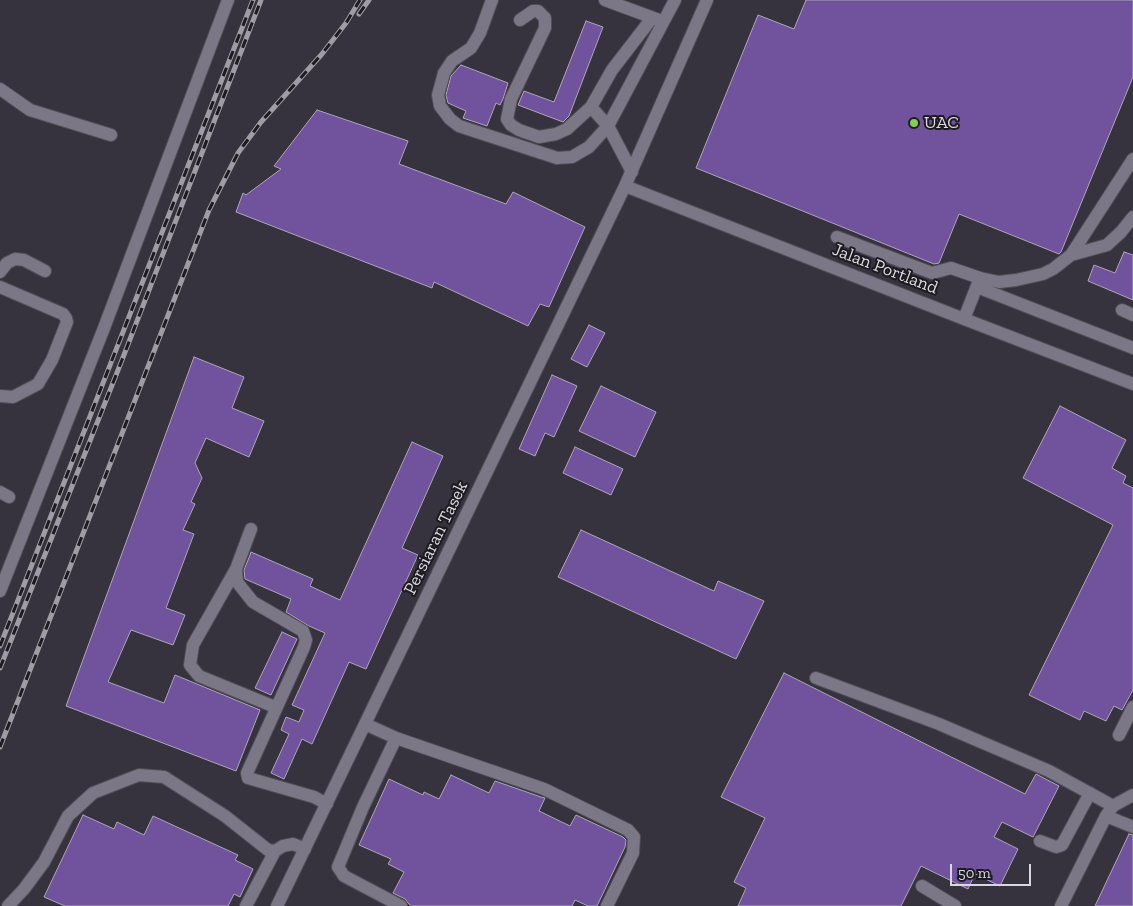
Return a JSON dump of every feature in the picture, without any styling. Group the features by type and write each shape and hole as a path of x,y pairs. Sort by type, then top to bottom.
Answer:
{"street":[{"path":"0,591 104,328 228,0"},
{"path":"492,0 480,33 471,48 452,61 444,73 438,95 440,106 450,119 459,126 557,158 572,157 589,147 608,126 630,86 658,19"},
{"path":"604,0 658,19"},
{"path":"520,20 533,11 538,12 545,18 545,28 511,99 507,119 511,125 519,130 539,137 556,134 567,129 591,107 612,70 675,0"},
{"name":"Persiaran Tasek","path":"278,906 632,172 707,0"},
{"path":"612,70 622,76 630,86"},
{"path":"0,89 30,110 112,135"},
{"path":"591,107 608,126 632,172"},
{"path":"536,152 539,137"},
{"path":"978,283 1016,280 1043,274 1058,266 1071,255 1133,160"},
{"name":"Jalan Portland","path":"625,186 1133,384"},
{"path":"1071,255 1107,245 1122,232 1133,217"},
{"path":"837,237 932,273 951,268 978,283 1133,348"},
{"path":"0,272 8,263 15,259 24,260 45,271"},
{"path":"964,319 978,283"},
{"path":"0,287 63,314 67,322 52,360 38,384 13,397 0,396"},
{"path":"251,529 236,570 193,645 190,665 199,676 275,707"},
{"path":"236,570 237,582 253,602 302,630 306,640 247,773 248,778 314,798 327,804"},
{"path":"816,678 939,724 1050,771 1090,793 1110,811 1133,826"},
{"path":"1119,735 1133,707"},
{"path":"365,724 396,738 544,789 628,830 634,837 633,853 607,906"},
{"path":"396,738 363,807 338,867 344,876 401,906"},
{"path":"8,906 24,889 44,862 68,816 93,793 139,775 164,777 225,816 268,850 275,851"},
{"path":"1040,841 1056,848 1062,845 1090,793"},
{"path":"1061,906 1110,811 1133,796"},
{"path":"246,906 275,851 283,846 293,844 305,849"},
{"path":"922,886 955,906"}],"building":[{"name":"UAC","path":"806,0 1133,0 1133,77 1061,252 1059,254 959,214 939,263 934,264 696,168 758,15 794,29"},
{"path":"586,21 603,27 569,116 563,122 518,105 524,91 554,102"},
{"path":"461,65 508,83 503,99 500,105 496,103 487,126 463,118 466,111 448,103 446,95 451,76"},
{"path":"317,110 408,141 399,164 506,204 513,192 585,227 549,307 540,304 528,326 434,282 432,288 236,212 243,193 246,195 281,169 274,166"},
{"path":"1124,252 1133,255 1133,300 1088,281 1094,265 1115,273"},
{"path":"589,325 605,333 587,367 571,359"},
{"path":"194,357 244,377 232,408 264,421 249,457 206,438 195,463 202,478 191,502 195,504 183,530 194,534 166,608 185,615 173,645 131,630 108,682 164,703 175,675 260,710 236,771 66,706"},
{"path":"552,375 577,386 554,437 545,433 535,456 519,449"},
{"path":"601,386 656,412 635,457 579,431"},
{"path":"1060,406 1126,440 1112,468 1126,476 1123,483 1133,488 1133,690 1122,710 1114,706 1106,721 1084,711 1080,720 1029,695 1113,525 1023,478"},
{"path":"412,442 443,456 402,548 418,555 366,669 349,662 312,744 302,739 284,779 271,773 289,734 281,730 286,717 299,722 304,710 292,705 325,633 286,612 291,599 245,579 244,570 251,552 313,579 310,586 340,600"},
{"path":"575,447 623,469 611,495 563,473"},
{"path":"581,530 714,591 718,581 764,601 736,659 558,577"},
{"path":"282,632 297,639 271,695 255,688"},
{"path":"784,673 1025,794 1036,774 1059,786 1033,837 1002,822 994,837 1018,849 1000,886 975,874 968,889 921,866 901,906 738,906 746,888 734,882 765,818 721,797"},
{"path":"451,775 489,793 495,781 545,798 539,811 570,826 576,815 623,837 626,840 625,847 597,906 588,906 575,900 572,906 412,906 405,899 393,893 404,872 388,864 391,859 359,845 389,779 423,795 424,792 439,799"},
{"path":"83,815 114,829 117,822 144,835 153,816 238,855 235,860 253,869 240,897 234,894 228,906 65,906 44,897"},
{"path":"1129,834 1133,835 1133,906 1095,906"}],"railway":[{"path":"0,646 253,0"},
{"path":"0,668 122,360 261,0"},
{"path":"0,747 209,210 238,153 261,122 322,54 346,23 360,0"},
{"path":"359,14 369,0"}],"place":[{"name":"UAC","path":"914,123"}]}
